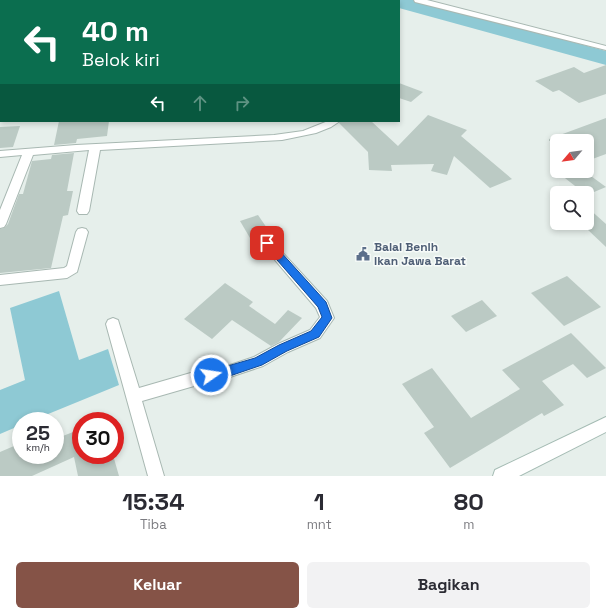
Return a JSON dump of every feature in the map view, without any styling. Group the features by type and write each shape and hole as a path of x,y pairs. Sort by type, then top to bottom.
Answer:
{"street":[{"path":"418,0 606,48"},
{"path":"0,154 95,147 299,136 320,129 332,122"},
{"path":"83,211 95,147"},
{"path":"0,224 29,152"},
{"path":"0,280 67,273 74,269 82,232"},
{"path":"133,397 201,377 221,374 258,362 283,348 315,334 327,318 322,305 267,243"},
{"path":"113,324 156,476"},
{"path":"501,476 606,424"}],"water":[{"path":"59,291 79,360 108,349 119,385 53,412 12,412 12,429 0,434 0,390 25,380 10,308"}],"building":[{"path":"606,65 606,94 579,103 559,90 553,92 535,81 574,67 584,73"},
{"path":"400,83 423,92 411,102 400,98"},
{"path":"428,115 467,130 461,136 512,179 490,188 454,156 447,175 431,171 434,164 391,165 392,171 369,170 368,152 339,123 372,122 398,146"},
{"path":"606,118 606,154 594,158 594,134 563,134"},
{"path":"59,122 109,122 107,136 77,139 76,143 54,145"},
{"path":"20,126 13,147 0,148 0,127"},
{"path":"74,153 67,191 73,191 68,215 63,216 51,268 0,273 0,229 4,228 8,224 19,194 23,194 32,161 51,159 52,155"},
{"path":"565,178 594,178 606,187 594,192 594,186 575,186"},
{"path":"594,213 606,224 606,247 588,230 594,230"},
{"path":"258,215 269,231 250,238 240,221"},
{"path":"567,276 601,307 564,326 531,293"},
{"path":"225,283 253,302 249,306 275,324 288,310 302,318 279,342 271,346 232,320 212,339 184,319"},
{"path":"482,300 497,316 466,332 451,316"},
{"path":"571,333 606,368 587,378 573,364 542,381 564,405 544,416 542,413 450,468 424,433 434,427 402,384 432,368 471,418 520,389 502,370"},
{"path":"72,432 72,458 64,462 64,436"},
{"path":"12,447 12,464 59,464 32,476 0,476 0,452"},
{"path":"75,464 116,464 119,476 78,476"}],"waterway":[{"path":"400,2 606,58"}],"place":[{"name":"Balai Benih Ikan Jawa Barat","path":"363,254"}],"route":[{"path":"211,375 221,374 258,362 283,348 315,334 327,318 322,305 267,243"}]}
